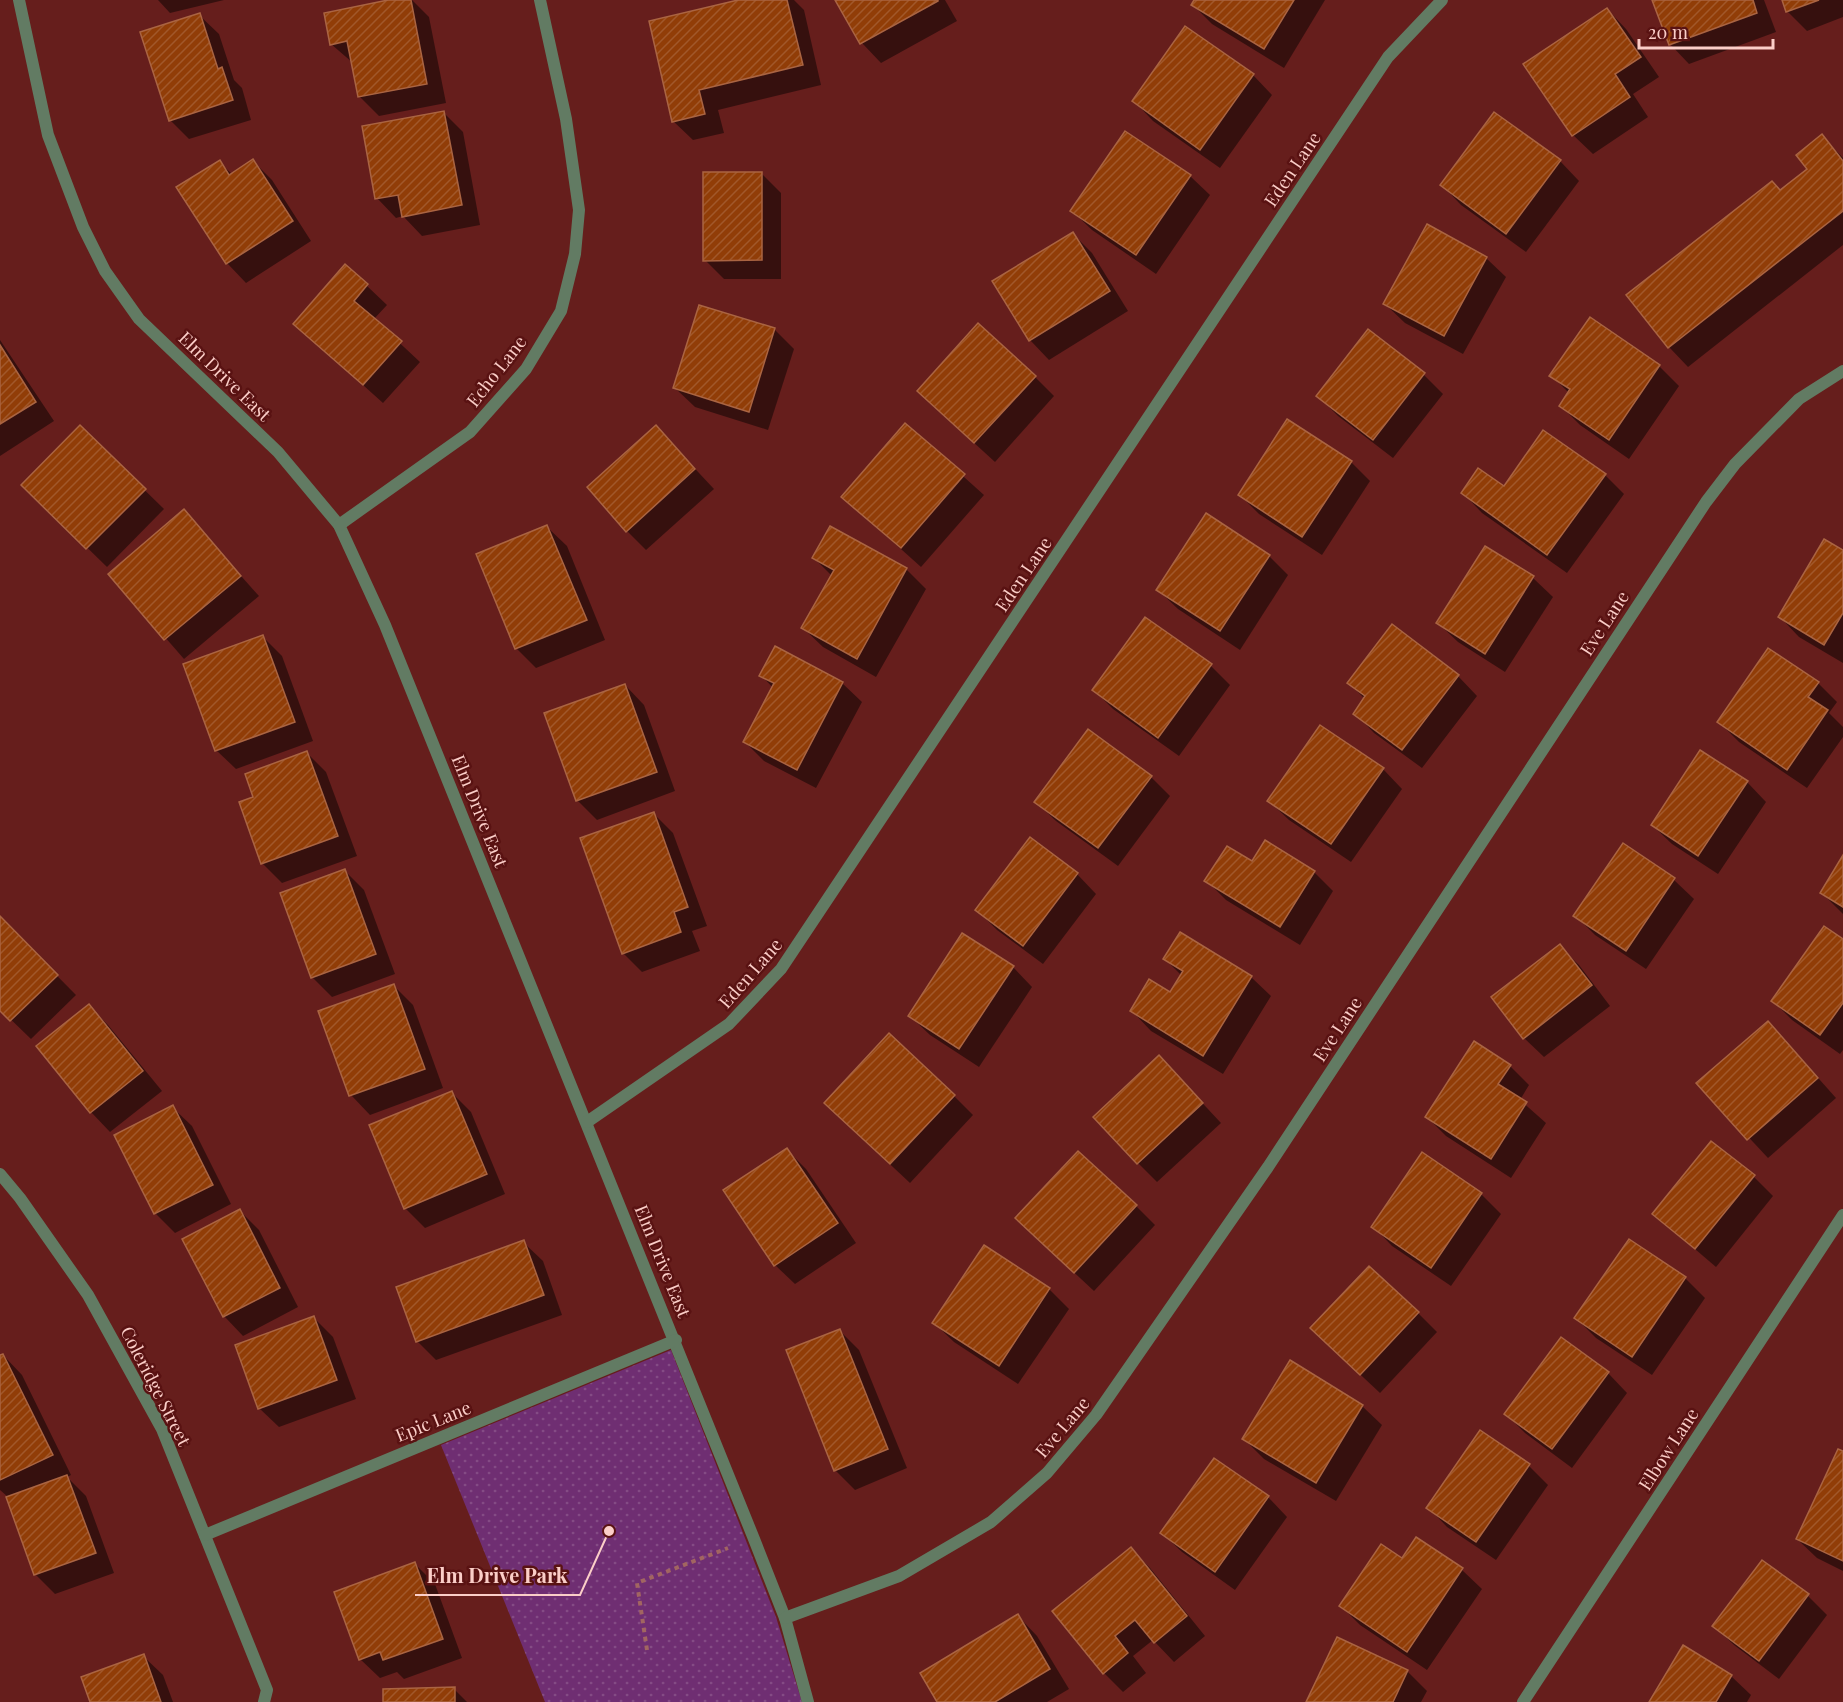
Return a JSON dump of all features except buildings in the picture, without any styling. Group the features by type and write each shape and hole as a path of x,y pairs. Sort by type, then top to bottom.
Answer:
{"street":[{"name":"Elm Drive East","path":"19,0 48,135 83,227 105,271 139,320 278,452 339,525 385,625 676,1340 784,1618 807,1702"},
{"name":"Echo Lane","path":"339,525 470,432 526,369 561,311 575,254 579,210 566,119 540,0"},
{"name":"Eden Lane","path":"587,1122 729,1024 781,969 1388,57 1442,0"},
{"name":"Eve Lane","path":"784,1618 899,1576 991,1522 1047,1473 1096,1415 1268,1167 1706,502 1735,464 1799,399 1843,371"},
{"name":"Coleridge Street","path":"0,1174 20,1198 88,1295 162,1429 267,1690 264,1702"},
{"name":"Elbow Lane","path":"1522,1702 1843,1215"},
{"name":"Epic Lane","path":"205,1535 676,1340"}],"path":[{"path":"647,1650 637,1583 754,1539"}],"shaded area":[{"path":"671,1350 776,1617 802,1702 545,1702 441,1445"}],"place":[{"name":"Elm Drive Park","path":"609,1531"}]}
